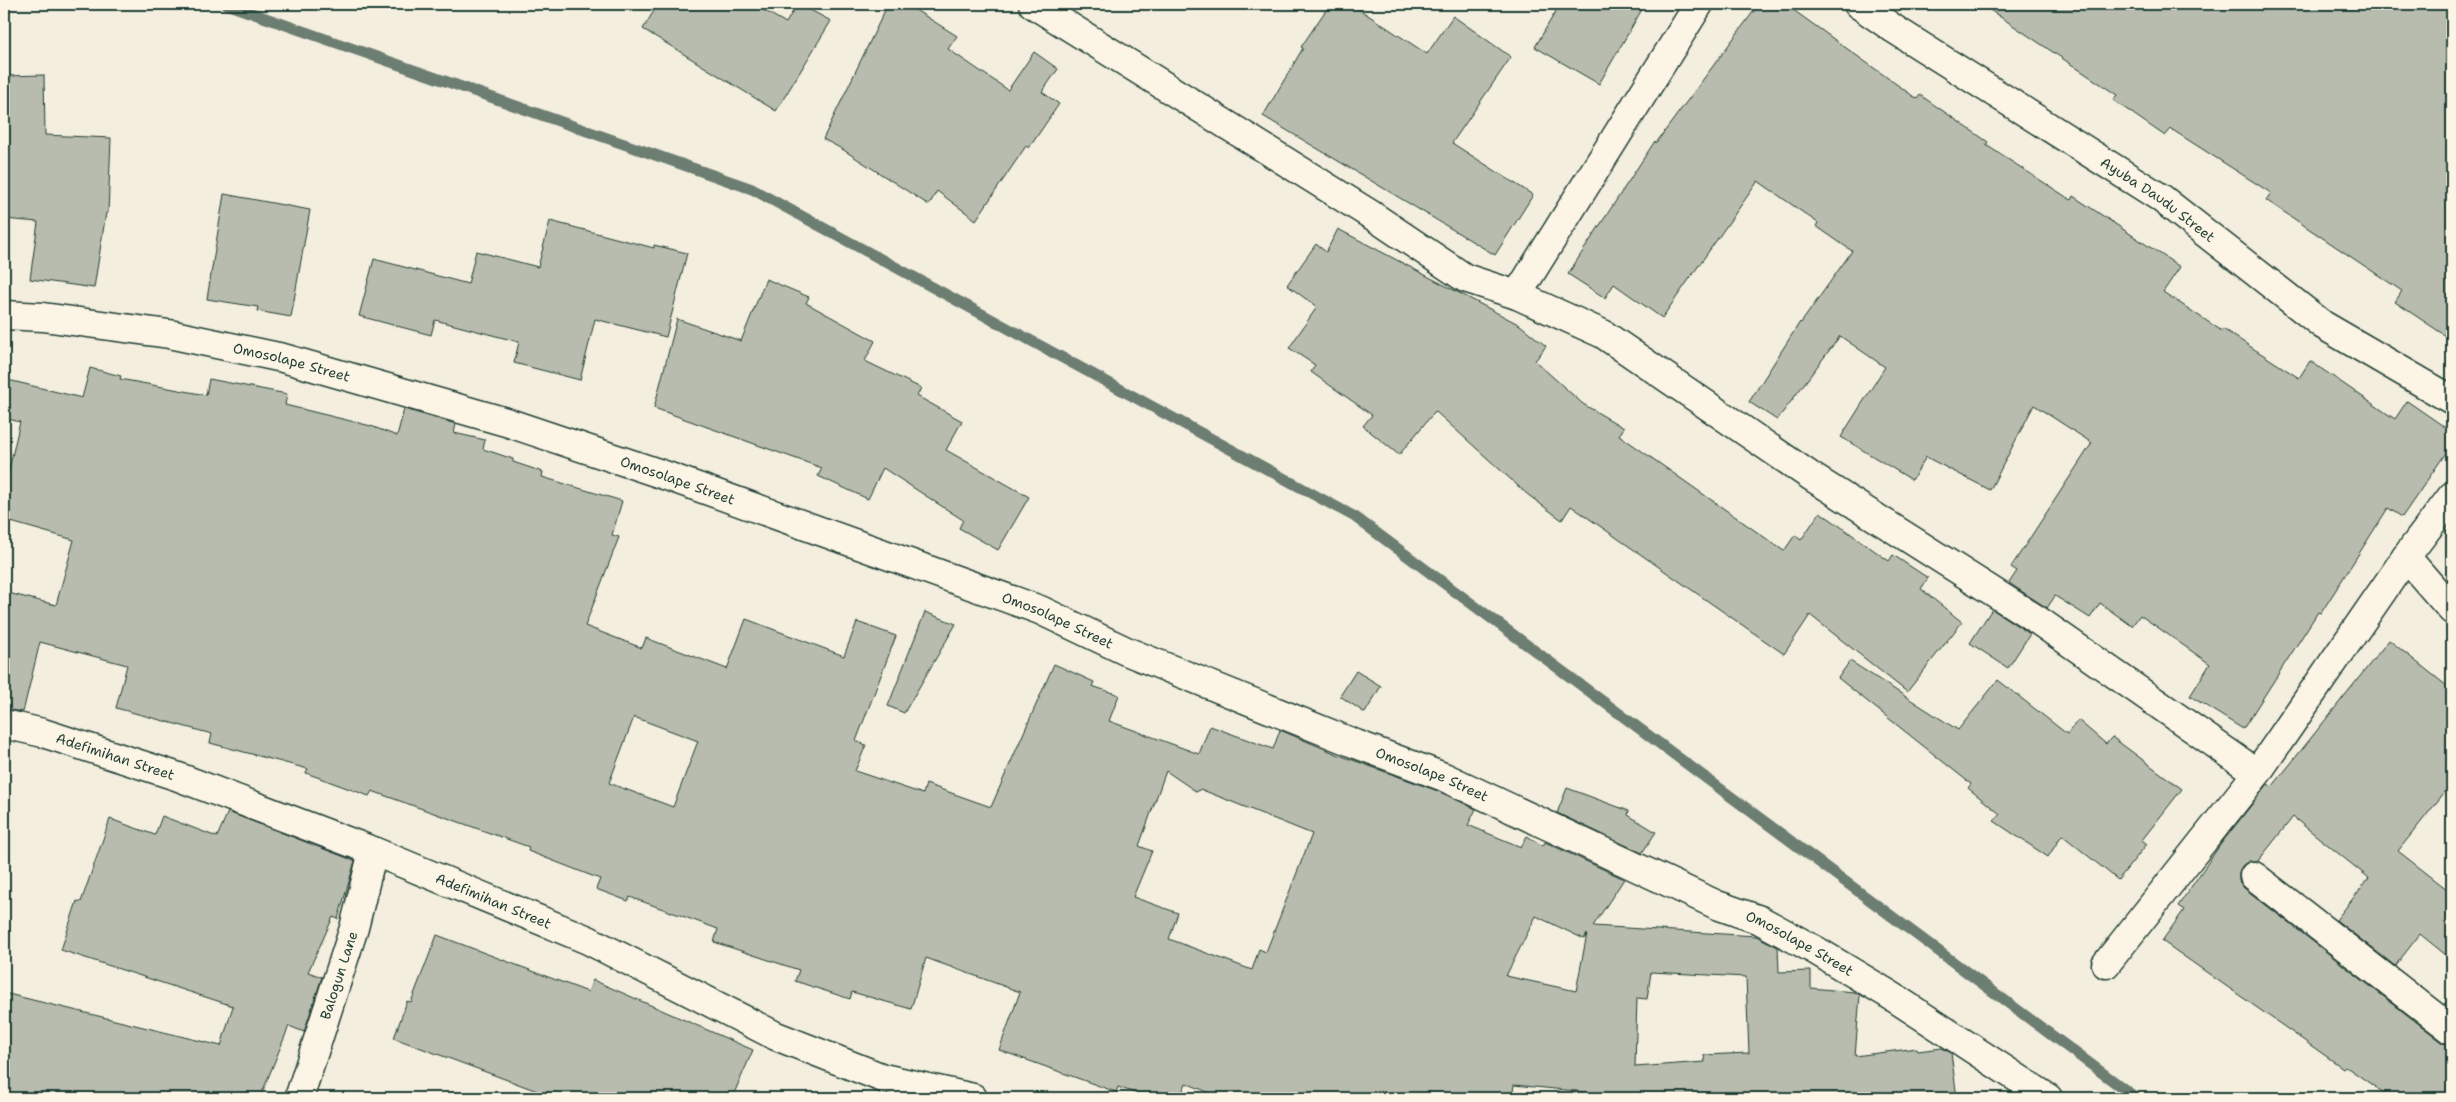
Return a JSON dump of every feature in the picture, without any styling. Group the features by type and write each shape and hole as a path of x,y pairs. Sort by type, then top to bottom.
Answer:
{"street":[{"path":"1033,4 1373,216 1465,278 1517,295 1603,334 1812,477 2036,618 2257,773"},
{"path":"1517,295 1699,4"},
{"name":"Ayuba Daudu Street","path":"1858,4 1894,29 2161,198 2323,325 2452,400"},
{"name":"Omosolape Street","path":"4,315 43,317 169,334 283,358 385,386 506,422 667,476 1040,610 1126,651 1356,744 1444,777 1717,905 1760,920 1890,995 2048,1098"},
{"path":"2106,964 2257,773 2406,556 2452,496"},
{"path":"2406,556 2452,610"},
{"name":"Adefimihan Street","path":"4,724 43,734 176,776 373,851 588,940 776,1036 883,1078 973,1098"},
{"name":"Balogun Lane","path":"299,1098 354,928 373,851"},
{"path":"2254,876 2452,1030"}],"building":[{"path":"658,4 753,4 786,23 797,4 799,4 831,21 776,111 643,29"},
{"path":"888,4 906,4 957,36 948,49 1008,90 1034,52 1058,69 1042,92 1059,104 1029,148 1026,146 976,220 937,191 929,205 842,149 823,139"},
{"path":"1330,4 1351,4 1427,54 1453,16 1511,57 1452,143 1533,195 1495,255 1263,116 1303,48 1301,47"},
{"path":"1560,4 1645,4 1599,84 1535,47"},
{"path":"1759,4 1785,4 1917,99 1920,95 1988,142 1986,145 2071,200 2073,196 2180,267 2163,292 2222,331 2223,329 2299,378 2310,361 2395,419 2407,401 2452,432 2452,444 2402,517 2388,508 2321,613 2318,612 2243,729 2190,696 2210,664 2140,615 2132,626 2100,603 2090,618 2055,596 2047,608 2009,583 2017,571 2011,567 2092,443 2034,405 1990,490 1926,457 1912,480 1841,437 1885,367 1840,336 1777,420 1749,402 1800,322 1852,251 1816,226 1818,223 1758,181 1662,318 1614,284 1605,298 1568,274 1655,141 1656,143"},
{"path":"1981,4 2452,4 2452,340 2395,302 2402,291 2266,200 2271,193 2171,129 2165,136 2113,100 2117,95"},
{"path":"44,75 45,135 111,138 108,213 106,213 94,288 30,279 38,222 4,219 4,76"},
{"path":"224,194 310,210 291,317 257,311 258,307 207,299"},
{"path":"550,221 654,248 654,245 687,253 666,337 595,319 580,380 514,363 519,342 435,320 431,335 359,316 374,259 468,284 476,251 538,267"},
{"path":"1338,229 1520,325 1546,346 1535,361 1583,404 1624,428 1619,435 1784,551 1795,535 1801,540 1820,512 1889,561 1893,555 1928,578 1921,589 1962,622 1907,692 1810,615 1784,654 1571,506 1562,520 1527,494 1435,411 1399,455 1363,426 1372,415 1311,372 1315,365 1289,348 1317,307 1287,285 1316,244 1326,252"},
{"path":"766,279 809,297 806,303 875,341 865,361 921,388 917,396 962,421 946,450 1029,497 998,550 959,528 963,520 883,468 868,499 818,476 822,468 654,408 677,319 741,341"},
{"path":"90,368 121,376 120,379 206,395 209,379 287,394 285,405 371,426 397,436 404,409 456,424 454,433 485,440 483,449 543,472 542,477 622,501 612,535 619,537 585,626 642,648 646,638 727,669 746,619 844,656 857,622 896,636 856,741 866,745 855,771 923,794 926,784 991,807 1054,664 1094,682 1092,686 1119,695 1109,721 1199,754 1210,726 1273,749 1280,730 1339,755 1438,791 1476,809 1468,825 1521,847 1527,836 1543,846 1545,842 1624,879 1593,926 1756,936 1778,947 1779,972 1811,971 1811,988 1854,992 1860,995 1855,1056 1917,1048 1918,1051 1942,1048 1951,1053 1957,1098 1606,1098 1606,1094 1514,1085 1512,1098 1222,1098 1186,1083 1180,1098 1149,1098 1118,1087 1116,1092 999,1050 1020,992 926,958 911,1009 852,992 850,999 795,981 799,970 714,942 718,929 630,897 628,901 596,889 600,879 528,851 529,847 372,791 369,796 306,773 308,769 210,743 212,734 116,708 127,665 40,642 23,712 4,709 4,592 56,605 74,540 4,520 4,491 20,422 4,418 4,379 82,398","holes":["634,717 698,741 673,807 609,783","1166,771 1197,792 1200,789 1312,834 1266,952 1259,949 1252,970 1169,939 1178,913 1133,897 1152,851 1139,846","1536,916 1584,939 1587,934 1576,991 1506,976","1651,972 1746,977 1749,1053 1704,1055 1705,1062 1635,1067 1637,998 1647,999"]},
{"path":"1992,609 2030,634 2008,668 1970,643"},
{"path":"925,612 956,624 904,713 888,706"},
{"path":"2389,640 2452,690 2452,783 2398,851 2452,893 2452,960 2420,934 2395,966 2336,920 2369,878 2293,817 2258,861 2249,861 2242,866 2239,873 2239,881 2244,888 2442,1042 2452,1045 2452,1098 2391,1098 2345,1066 2343,1068 2162,941 2184,910 2178,906 2220,845 2268,784 2272,787"},
{"path":"1850,661 1958,730 1998,680 2067,734 2078,720 2106,744 2112,737 2182,789 2142,840 2147,844 2118,880 2062,835 2048,857 1994,821 2000,814 1968,788 1971,784 1838,678"},
{"path":"1356,671 1381,686 1365,713 1340,696"},
{"path":"1567,788 1629,811 1628,815 1656,832 1642,853 1557,813"},
{"path":"228,812 355,861 338,919 333,917 308,972 322,977 304,1032 289,1026 260,1098 4,1098 4,993 221,1046 233,1006 61,950 77,901 81,902 110,819 155,835 162,816 217,837"},
{"path":"437,935 588,992 593,980 753,1050 732,1098 556,1098 394,1038 407,1001 411,1002"},
{"path":"2452,995 2452,1010 2444,1004"}],"waterway":[{"path":"226,4 752,189 1355,517 2136,1098"}]}
